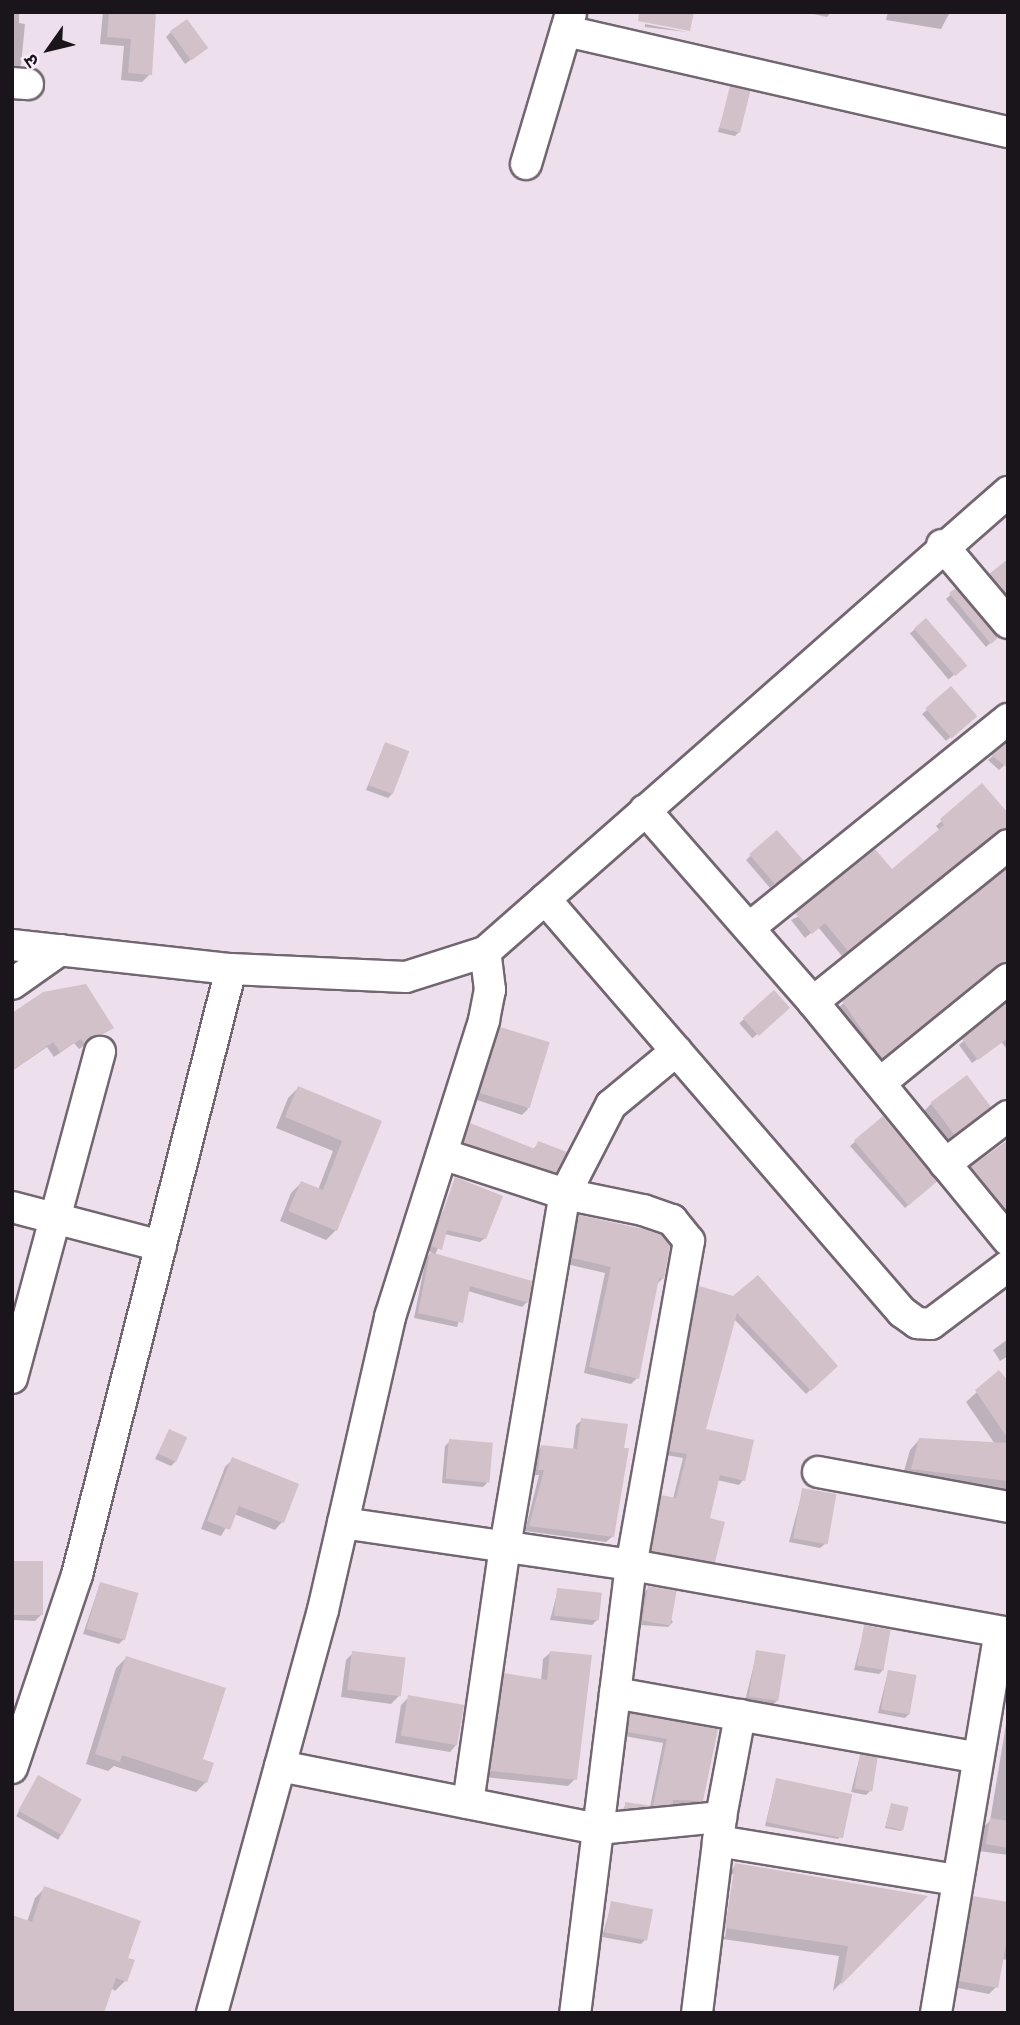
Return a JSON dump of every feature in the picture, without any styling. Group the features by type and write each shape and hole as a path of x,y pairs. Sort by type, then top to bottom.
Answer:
{"street":[{"path":"526,164 568,22 1008,132"},
{"path":"12,945 230,969 406,977 485,952 942,545 1008,492"},
{"path":"942,545 1008,623"},
{"path":"748,928 1008,719"},
{"path":"645,810 813,1002 1008,1240"},
{"path":"813,1002 1008,845"},
{"path":"545,899 902,1312 916,1323 931,1325 944,1318 1008,1266"},
{"path":"12,984 60,950"},
{"path":"212,2013 343,1523 390,1317 484,1020 490,990 485,952"},
{"path":"12,1768 77,1575 230,969"},
{"path":"880,1083 1008,979"},
{"path":"468,1803 505,1547 565,1194 611,1105 676,1051"},
{"path":"12,1378 100,1052"},
{"path":"946,1164 1008,1116"},
{"path":"442,1154 565,1194 672,1220 689,1241 631,1565 575,2013"},
{"path":"12,1207 160,1246"},
{"path":"818,1472 1008,1507"},
{"path":"343,1523 631,1565 1004,1633 976,1758 936,2013"},
{"path":"615,1693 976,1758"},
{"path":"697,2013 720,1829 740,1715"},
{"path":"280,1766 598,1829 720,1829 957,1880"}],"building":[{"path":"109,12 156,12 152,75 128,73 131,39 107,37"},
{"path":"639,12 694,12 690,31 638,21"},
{"path":"187,19 208,48 191,60 170,31"},
{"path":"730,86 750,91 740,133 720,128"},
{"path":"1008,559 1008,596 989,574"},
{"path":"956,588 999,637 991,644 949,593"},
{"path":"926,618 967,666 955,676 914,628"},
{"path":"951,686 977,716 952,738 925,708"},
{"path":"385,742 409,751 393,794 369,785"},
{"path":"1008,742 1008,768 991,755"},
{"path":"982,783 1008,813 1008,828 997,831 848,951 825,923 812,934 795,913 875,849 892,869 944,825 940,819"},
{"path":"777,830 804,861 776,885 749,854"},
{"path":"1008,868 1008,962 997,965 882,1059 842,1001"},
{"path":"86,984 114,1028 85,1044 81,1039 60,1052 53,1042 12,1071 12,1013 43,992"},
{"path":"774,990 790,1008 759,1036 743,1018"},
{"path":"1008,1002 1008,1038 978,1060 962,1039"},
{"path":"500,1027 550,1042 530,1108 480,1093"},
{"path":"967,1075 991,1107 954,1135 930,1103"},
{"path":"298,1086 382,1121 337,1231 288,1211 301,1181 323,1190 342,1141 285,1117"},
{"path":"883,1116 938,1181 909,1206 854,1140"},
{"path":"470,1123 535,1149 538,1141 567,1152 556,1173 464,1143"},
{"path":"1008,1140 1008,1212 970,1167"},
{"path":"455,1177 503,1196 486,1239 447,1230 442,1250 431,1246"},
{"path":"579,1215 662,1235 670,1246 664,1279 659,1278 639,1379 589,1367 611,1267 572,1258"},
{"path":"430,1252 532,1281 529,1303 470,1286 463,1323 418,1313"},
{"path":"758,1275 838,1366 811,1391 737,1313 706,1429 754,1440 745,1481 720,1475 710,1518 725,1522 715,1562 651,1551 661,1495 676,1498 687,1454 669,1451 699,1286 733,1296"},
{"path":"999,1370 1008,1381 1008,1439 975,1390"},
{"path":"581,1418 628,1424 624,1448 629,1448 614,1537 529,1526 544,1470 538,1470 541,1445 577,1449"},
{"path":"169,1429 187,1437 176,1462 158,1454"},
{"path":"919,1438 1008,1443 1008,1481 911,1469"},
{"path":"449,1439 493,1443 489,1483 446,1479"},
{"path":"232,1457 299,1484 284,1523 239,1506 230,1530 207,1521"},
{"path":"802,1488 836,1494 828,1544 793,1538"},
{"path":"12,1561 43,1561 43,1615 12,1615"},
{"path":"100,1582 138,1593 125,1640 86,1629"},
{"path":"648,1586 677,1591 670,1626 642,1620"},
{"path":"557,1588 602,1593 599,1621 554,1616"},
{"path":"864,1625 891,1630 883,1670 857,1665"},
{"path":"756,1650 786,1655 778,1701 749,1696"},
{"path":"352,1651 406,1658 401,1696 347,1690"},
{"path":"550,1651 592,1655 577,1780 490,1771 504,1673 547,1680"},
{"path":"126,1656 226,1688 203,1759 214,1763 207,1783 122,1755 120,1762 95,1754"},
{"path":"888,1670 917,1675 910,1714 881,1709"},
{"path":"408,1695 464,1705 457,1745 401,1735"},
{"path":"630,1713 718,1729 703,1801 673,1800 673,1804 625,1809 625,1802 653,1806 667,1739 628,1732"},
{"path":"860,1754 878,1757 872,1791 855,1789"},
{"path":"38,1775 82,1799 62,1835 18,1811"},
{"path":"776,1778 852,1794 843,1838 767,1822"},
{"path":"891,1803 909,1807 903,1830 886,1826"},
{"path":"990,1818 1008,1821 1008,1848 986,1844"},
{"path":"735,1863 928,1896 841,1985 848,1946 725,1928"},
{"path":"44,1886 141,1921 128,1958 135,1960 127,1982 116,1978 104,2013 12,2013 12,1915 32,1922"},
{"path":"973,1896 1008,1902 1008,1934 998,1988 959,1981"},
{"path":"611,1901 653,1909 647,1941 605,1932"}]}
